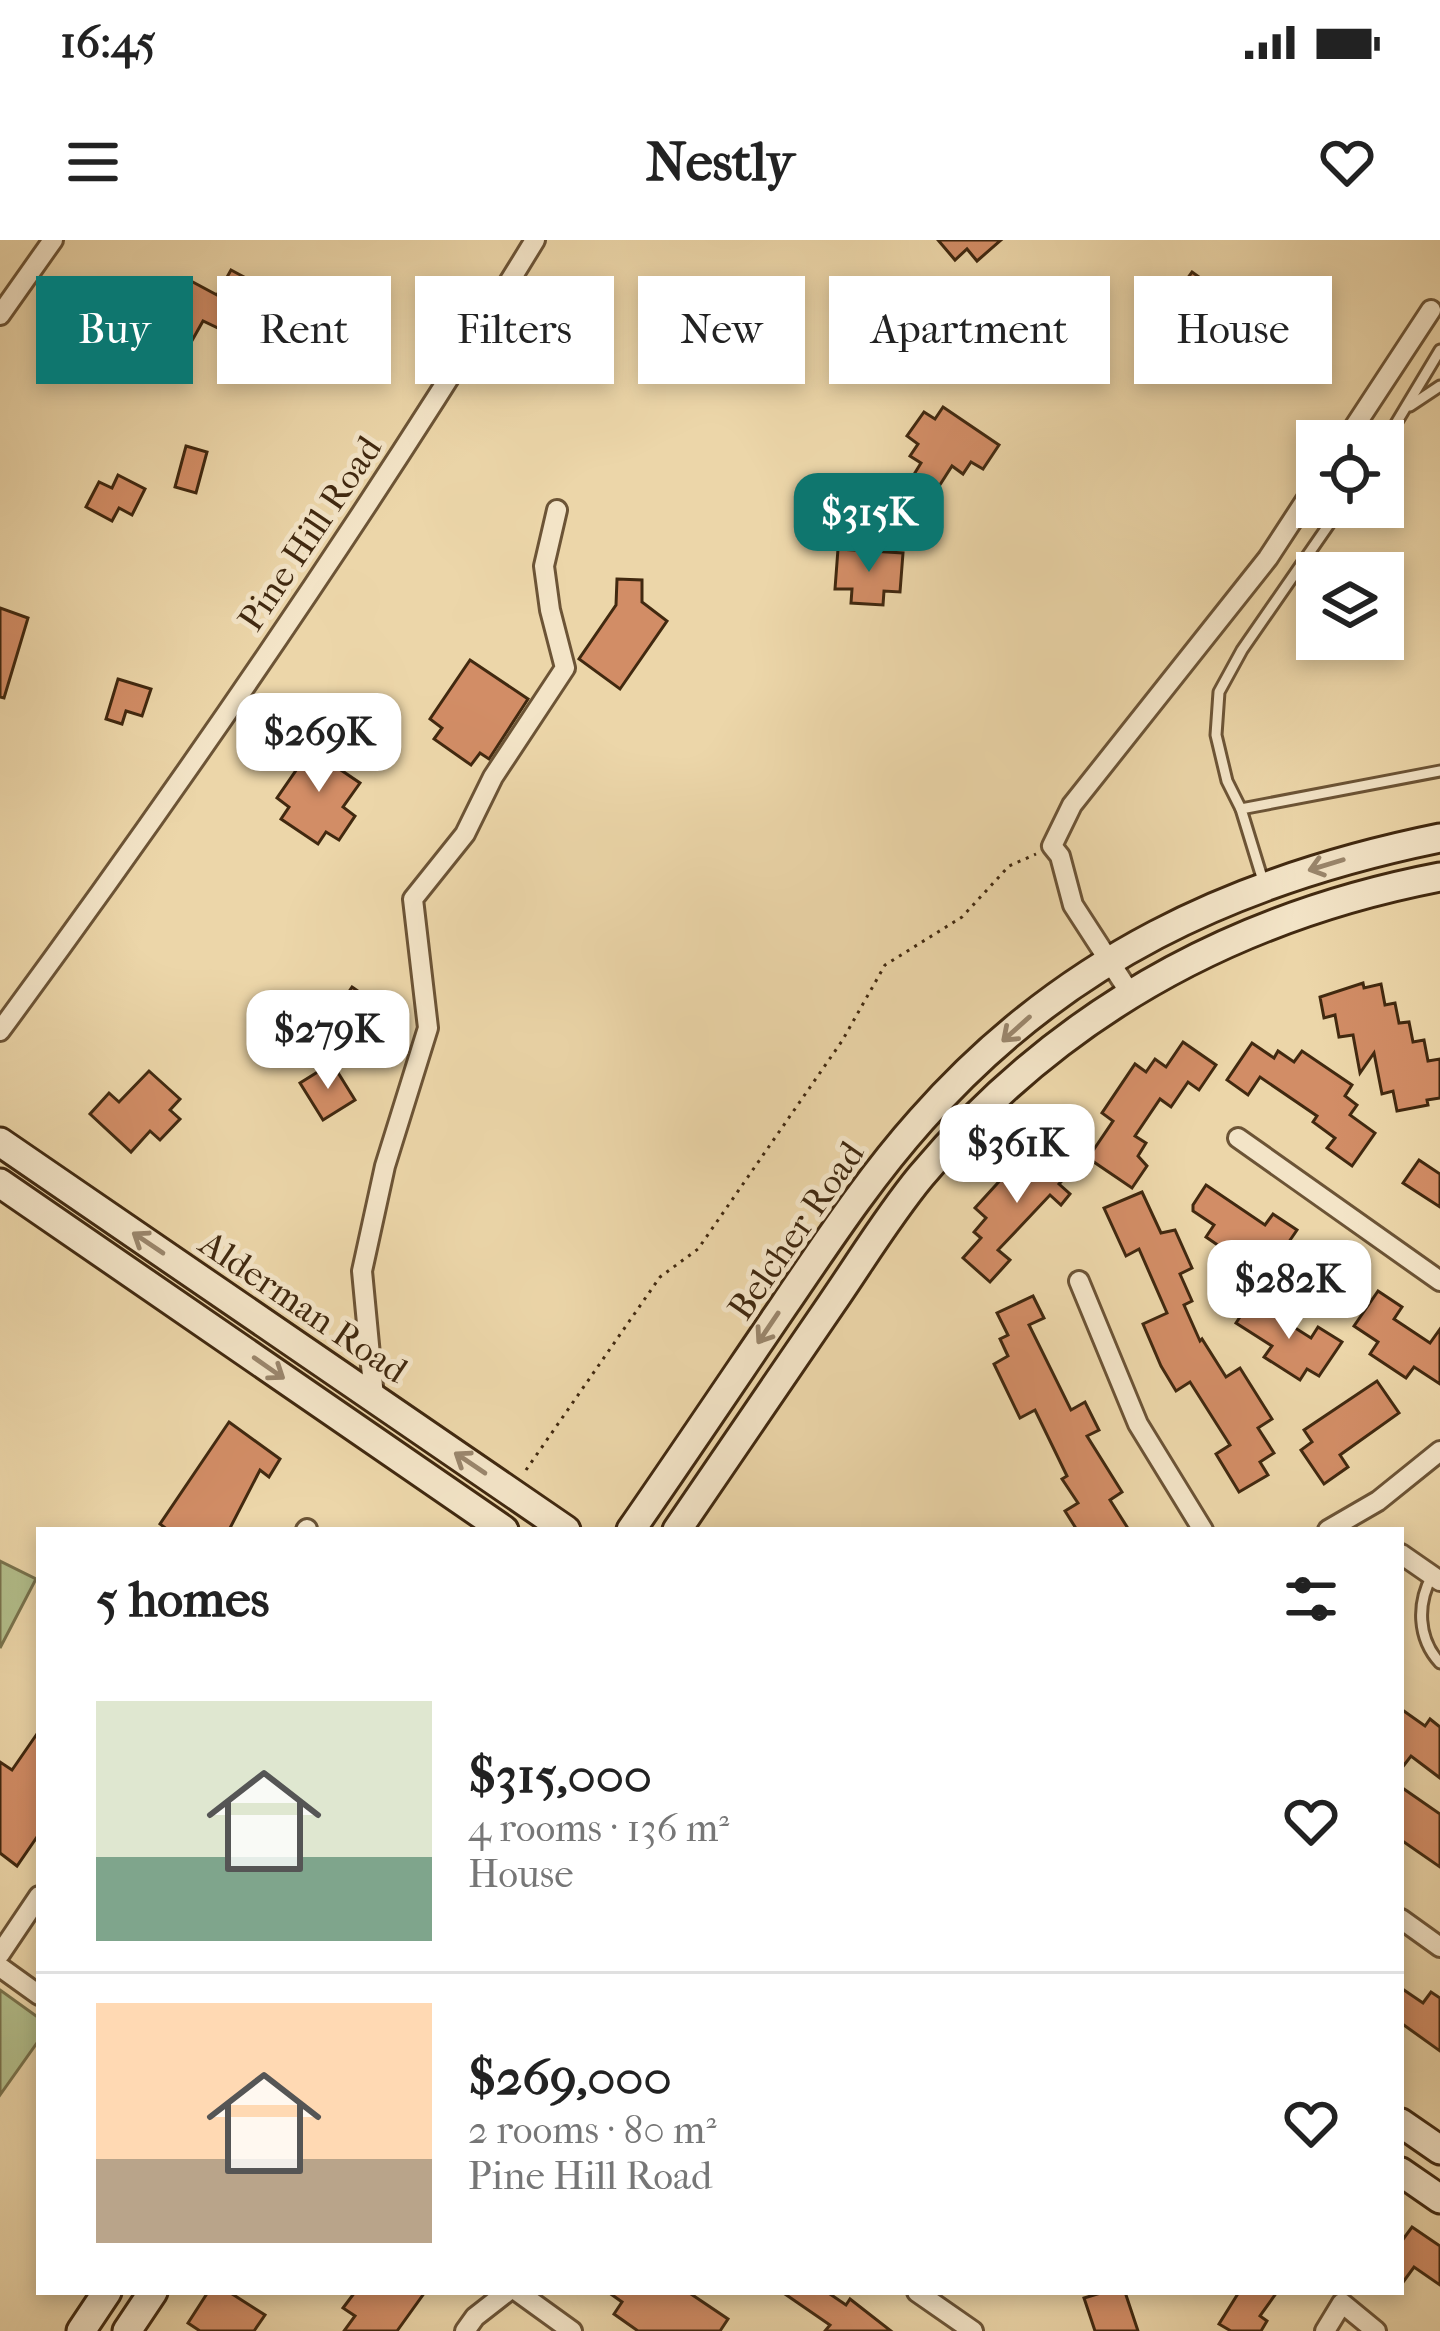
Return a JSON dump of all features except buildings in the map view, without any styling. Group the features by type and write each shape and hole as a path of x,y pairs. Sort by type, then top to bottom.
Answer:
{"main road":[{"name":"Belcher Road","path":"633,1527 831,1237 922,1119 1030,1016 1110,960 1264,884 1340,860 1440,838"},
{"name":"Belcher Road","path":"679,1527 920,1178 1043,1054 1180,964 1276,920 1340,898 1440,877"},
{"path":"1264,884 1276,920"},
{"name":"Alderman Road","path":"0,1142 562,1527"},
{"name":"Alderman Road","path":"0,1183 500,1527"},
{"path":"1404,2124 1440,2150"},
{"path":"1404,2174 1440,2199"},
{"path":"81,2331 105,2295"},
{"path":"127,2331 152,2295"}],"street":[{"path":"0,315 53,240"},
{"name":"Pine Hill Road","path":"0,1030 153,823 355,527 535,240"},
{"path":"1359,420 1436,303"},
{"path":"374,1397 362,1270 385,1166 428,1028 413,899 465,834 493,777 566,668 544,566 557,510"},
{"path":"1130,993 1073,905 1060,856 1052,846 1072,805 1268,558 1296,515"},
{"path":"1238,1138 1440,1281"},
{"path":"1079,1281 1138,1424 1201,1527"},
{"path":"1333,1527 1378,1501 1440,1451"},
{"path":"1349,1517 1363,1527"},
{"path":"1404,1556 1436,1579"},
{"path":"0,1954 36,1900"},
{"path":"1404,1921 1440,1947"},
{"path":"0,1967 36,1993"},
{"path":"465,2331 503,2295"},
{"path":"522,2295 572,2331"},
{"path":"921,2295 973,2331"},
{"path":"1325,2331 1342,2303 1376,2331"}],"lane":[{"path":"1401,420 1440,350"},
{"path":"1410,406 1440,386"},
{"path":"1264,884 1241,809 1227,781 1216,735 1219,692 1242,650 1326,528"},
{"path":"1241,809 1440,771"},
{"path":"1436,1579 1421,1597 1425,1639 1440,1663"}],"path":[{"path":"512,1492 660,1277 698,1249 842,1041 885,965 962,917 1009,866 1052,846"}],"green space":[{"path":"0,1561 36,1579 0,1648"},
{"path":"0,1990 36,2016 36,2044 0,2095"}]}
